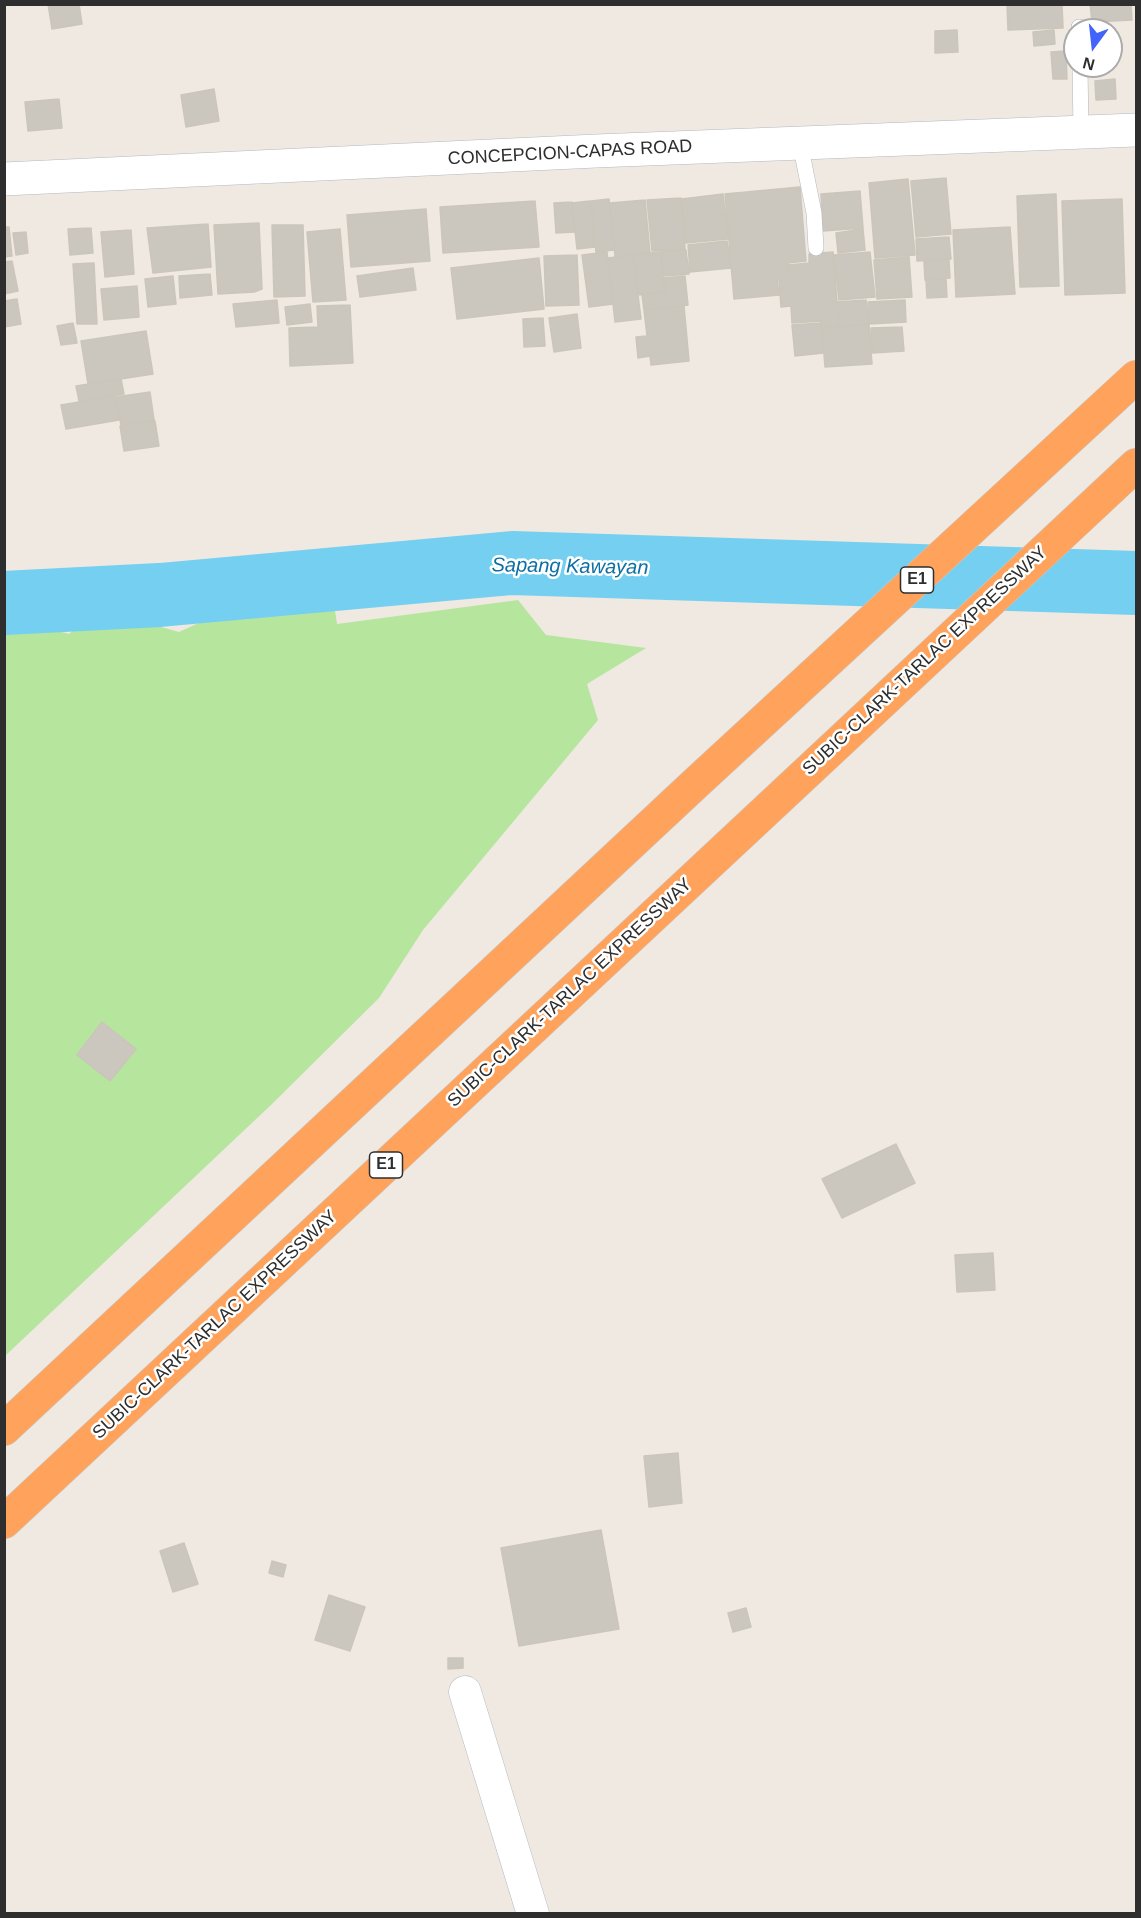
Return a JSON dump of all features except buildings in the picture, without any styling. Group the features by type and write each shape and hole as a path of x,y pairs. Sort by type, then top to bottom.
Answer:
{"highway":[{"name":"E1","path":"4,1429 697,782 1137,377"},
{"name":"SUBIC-CLARK-TARLAC EXPRESSWAY","path":"4,1522 1137,465"}],"main road":[{"name":"CONCEPCION-CAPAS ROAD","path":"4,179 596,151 1137,130"}],"street":[{"path":"465,1692 532,1914"}],"lane":[{"path":"1080,78 1081,132"},
{"path":"800,143 813,213 816,248"}],"green space":[{"path":"333,597 337,624 518,600 546,635 646,648 587,684 598,720 423,930 379,998 272,1104 5,1356 4,628 9,628 16,615 37,612 41,626 69,634 97,609 179,632 203,621"}],"waterway":[{"name":"Sapang Kawayan","path":"4,603 160,595 512,563 1136,583"}]}
